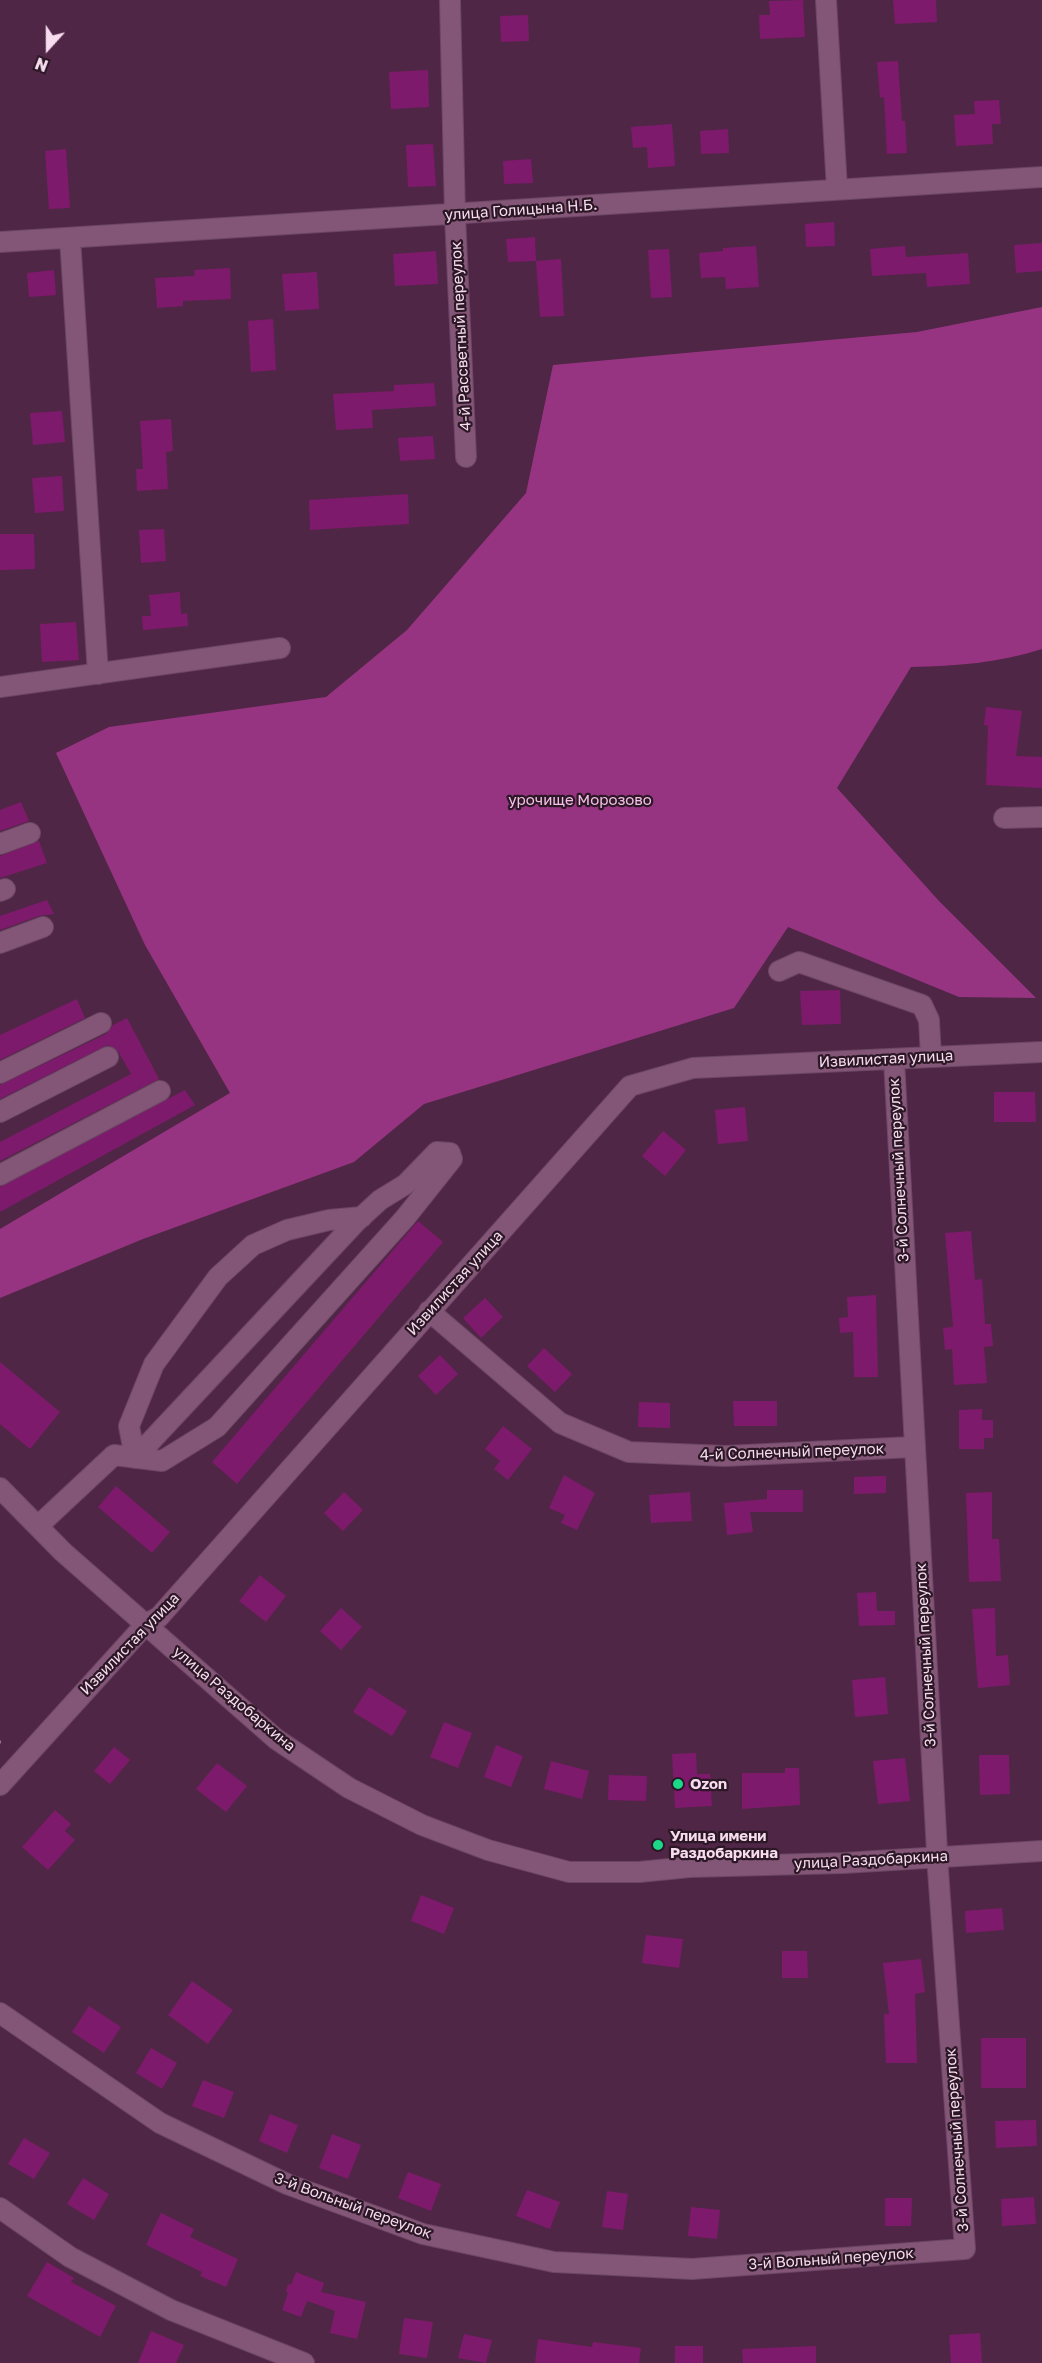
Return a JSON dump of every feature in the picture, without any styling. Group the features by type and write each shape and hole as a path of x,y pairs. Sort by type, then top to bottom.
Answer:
{"street":[{"name":"4-й Рассветный переулок","path":"450,0 455,215 466,457"},
{"path":"826,0 837,189"},
{"name":"улица Голицына Н.Б.","path":"0,242 1042,177"},
{"path":"70,238 98,674"},
{"path":"0,687 280,648"},
{"path":"1004,818 1042,817"},
{"path":"0,844 30,833"},
{"path":"0,943 43,927"},
{"path":"779,971 799,962 922,1005 929,1020 931,1057"},
{"path":"0,1073 101,1023"},
{"name":"Извилистая улица","path":"2,1779 146,1624 159,1617 630,1086 693,1068 1042,1052"},
{"path":"0,1112 108,1057"},
{"name":"3-й Солнечный переулок","path":"894,1060 913,1448 937,1858 965,2249"},
{"path":"0,1175 160,1091"},
{"path":"38,1526 114,1455 135,1458 162,1461 217,1427 405,1218 452,1159 450,1153 437,1152 406,1184 380,1200 362,1217 135,1458"},
{"path":"135,1458 129,1426 154,1364 218,1277 253,1245 287,1230 329,1220 362,1217"},
{"name":"4-й Солнечный переулок","path":"429,1311 560,1424 629,1452 725,1456 913,1448"},
{"name":"улица Раздобаркина","path":"0,1488 63,1552 276,1739 349,1788 422,1825 488,1850 569,1872 639,1872 690,1867 937,1858 1042,1851"},
{"name":"3-й Вольный переулок","path":"0,2013 160,2123 287,2184 423,2234 555,2262 692,2269 965,2249"},
{"path":"0,2208 70,2257 171,2310 304,2363"}],"green space":[{"name":"урочище Морозово","path":"1042,307 1042,649 1010,658 977,663 911,667 837,788 939,901 1036,998 959,997 788,927 734,1008 424,1104 354,1162 143,1239 0,1298 0,1229 230,1093 145,945 56,753 109,727 326,697 407,630 526,493 553,365 917,332"}],"building":[{"path":"803,0 805,37 760,39 759,15 770,15 769,1"},
{"path":"893,0 936,0 937,22 895,24"},
{"path":"528,15 529,41 501,42 500,16"},
{"path":"898,61 902,121 905,121 907,153 887,154 884,97 880,98 877,62"},
{"path":"428,70 429,107 391,109 389,72"},
{"path":"999,100 1001,124 992,124 993,144 956,146 954,115 975,114 974,101"},
{"path":"672,124 675,166 648,168 647,147 633,148 631,127"},
{"path":"728,129 729,153 701,154 700,131"},
{"path":"433,144 436,186 408,187 406,145"},
{"path":"66,149 70,208 49,209 45,151"},
{"path":"531,159 533,183 504,184 503,161"},
{"path":"834,222 835,246 806,247 805,224"},
{"path":"535,237 536,261 508,262 506,239"},
{"path":"1042,243 1042,271 1016,273 1014,245"},
{"path":"756,246 759,287 726,289 725,277 701,278 699,253 723,251 723,248"},
{"path":"905,246 906,257 968,253 970,284 927,287 926,273 872,276 870,249"},
{"path":"669,249 672,297 651,298 648,250"},
{"path":"436,251 438,284 395,286 393,254"},
{"path":"561,259 564,316 540,317 536,261"},
{"path":"230,268 231,299 183,301 183,306 157,308 155,278 195,276 194,270"},
{"path":"54,270 56,295 29,297 27,273"},
{"path":"317,272 319,309 285,311 282,274"},
{"path":"273,319 276,370 251,372 248,321"},
{"path":"434,383 436,406 372,410 373,428 336,430 333,394 394,391 394,385"},
{"path":"62,411 65,442 33,445 30,413"},
{"path":"171,419 173,451 166,452 168,489 137,491 136,469 143,469 140,421"},
{"path":"433,436 435,459 400,461 398,438"},
{"path":"62,476 64,511 35,513 32,478"},
{"path":"408,494 409,524 310,530 309,500"},
{"path":"164,529 166,561 141,563 139,530"},
{"path":"0,534 34,534 35,569 0,570"},
{"path":"180,592 181,614 187,613 188,626 143,630 142,616 151,616 149,595"},
{"path":"76,622 79,660 42,662 40,624"},
{"path":"986,707 1022,711 1016,756 1042,757 1042,788 986,785 988,726 984,725"},
{"path":"21,802 29,821 0,831 0,810"},
{"path":"39,841 47,863 0,878 0,856"},
{"path":"47,900 54,914 39,916 0,930 0,916"},
{"path":"840,990 841,1024 802,1025 800,991"},
{"path":"77,999 85,1018 0,1060 0,1035"},
{"path":"127,1018 159,1079 0,1161 0,1142 131,1074 118,1051 108,1045 0,1099 0,1085 106,1034 113,1025"},
{"path":"185,1090 195,1105 0,1212 0,1187"},
{"path":"994,1092 1035,1092 1036,1122 994,1122"},
{"path":"745,1107 748,1141 718,1144 715,1110"},
{"path":"663,1131 686,1150 665,1176 642,1156"},
{"path":"418,1221 443,1242 237,1484 212,1462"},
{"path":"971,1231 975,1280 982,1279 985,1324 991,1324 993,1346 984,1347 987,1383 954,1385 952,1349 945,1350 943,1328 953,1327 945,1233"},
{"path":"876,1295 878,1377 854,1377 853,1332 840,1333 839,1318 848,1317 847,1297"},
{"path":"485,1298 503,1317 481,1338 463,1318"},
{"path":"544,1348 572,1374 555,1392 527,1366"},
{"path":"440,1355 458,1374 436,1395 418,1376"},
{"path":"0,1362 60,1412 30,1449 0,1424"},
{"path":"733,1401 777,1401 777,1426 734,1426"},
{"path":"639,1402 670,1403 670,1428 638,1427"},
{"path":"982,1409 982,1420 993,1420 993,1438 984,1438 984,1449 959,1449 959,1410"},
{"path":"503,1426 532,1449 508,1480 494,1469 500,1461 485,1449"},
{"path":"564,1475 595,1493 577,1530 561,1523 565,1515 549,1508"},
{"path":"886,1476 886,1493 854,1494 854,1477"},
{"path":"116,1486 170,1532 152,1553 98,1507"},
{"path":"767,1490 803,1490 803,1512 750,1512 753,1532 727,1535 724,1503 767,1499"},
{"path":"344,1492 363,1510 343,1531 324,1513"},
{"path":"690,1492 692,1521 651,1523 649,1495"},
{"path":"992,1492 992,1539 999,1539 1001,1581 969,1582 966,1493"},
{"path":"260,1575 286,1596 266,1622 239,1601"},
{"path":"876,1592 877,1611 895,1611 895,1625 859,1626 857,1593"},
{"path":"341,1608 362,1627 341,1650 320,1631"},
{"path":"995,1608 996,1656 1008,1655 1010,1685 978,1688 972,1609"},
{"path":"885,1677 888,1714 855,1717 852,1680"},
{"path":"369,1687 407,1711 392,1736 353,1712"},
{"path":"444,1722 472,1733 458,1768 430,1757"},
{"path":"496,1745 523,1756 511,1787 484,1777"},
{"path":"114,1747 130,1760 110,1784 94,1771"},
{"path":"696,1753 697,1774 710,1774 712,1806 675,1808 672,1754"},
{"path":"979,1755 1009,1755 1010,1794 980,1795"},
{"path":"905,1758 910,1801 878,1804 873,1761"},
{"path":"551,1761 589,1771 582,1799 544,1789"},
{"path":"217,1763 247,1786 226,1812 196,1789"},
{"path":"785,1768 799,1768 800,1805 742,1809 742,1773 785,1773"},
{"path":"609,1775 647,1776 646,1801 608,1800"},
{"path":"55,1810 71,1824 65,1831 75,1840 48,1870 22,1847"},
{"path":"421,1895 454,1908 444,1934 411,1921"},
{"path":"1002,1908 1004,1930 966,1933 965,1911"},
{"path":"646,1935 683,1939 679,1968 642,1963"},
{"path":"782,1951 807,1951 808,1978 782,1978"},
{"path":"921,1959 925,1992 915,1994 917,2063 886,2063 884,2014 889,2014 883,1963"},
{"path":"192,1981 233,2010 208,2044 168,2015"},
{"path":"89,2006 121,2027 104,2053 72,2032"},
{"path":"981,2038 1026,2038 1026,2088 981,2088"},
{"path":"151,2048 177,2063 162,2089 136,2073"},
{"path":"203,2080 234,2092 224,2118 192,2106"},
{"path":"270,2114 298,2125 287,2153 259,2141"},
{"path":"1036,2120 1037,2146 996,2148 995,2121"},
{"path":"332,2134 361,2145 348,2179 319,2168"},
{"path":"24,2138 50,2153 34,2179 8,2164"},
{"path":"408,2172 441,2184 431,2211 398,2198"},
{"path":"83,2178 109,2194 94,2220 67,2204"},
{"path":"527,2190 560,2202 550,2229 516,2216"},
{"path":"607,2191 628,2194 623,2230 602,2227"},
{"path":"1034,2197 1036,2224 1002,2226 1001,2199"},
{"path":"885,2198 912,2198 911,2226 885,2226"},
{"path":"691,2207 720,2210 717,2239 688,2236"},
{"path":"161,2213 194,2229 190,2237 238,2259 226,2287 200,2276 202,2272 146,2245"},
{"path":"47,2262 74,2278 71,2282 116,2306 100,2337 27,2296"},
{"path":"296,2272 324,2283 321,2292 366,2302 357,2339 330,2333 335,2311 307,2301 301,2317 282,2310 288,2293 286,2292 288,2284 291,2285"},
{"path":"404,2318 433,2322 427,2358 399,2354"},
{"path":"151,2331 184,2345 176,2363 138,2363"},
{"path":"980,2333 982,2363 951,2363 949,2335"},
{"path":"464,2334 492,2340 486,2363 458,2358"},
{"path":"538,2339 592,2347 593,2342 641,2348 639,2363 535,2363"},
{"path":"675,2346 703,2346 703,2363 675,2363"},
{"path":"816,2346 816,2363 743,2363 742,2349"}],"place":[{"name":"Ozon","path":"678,1784"},
{"name":"Улица имени Раздобаркина","path":"658,1845"}]}
